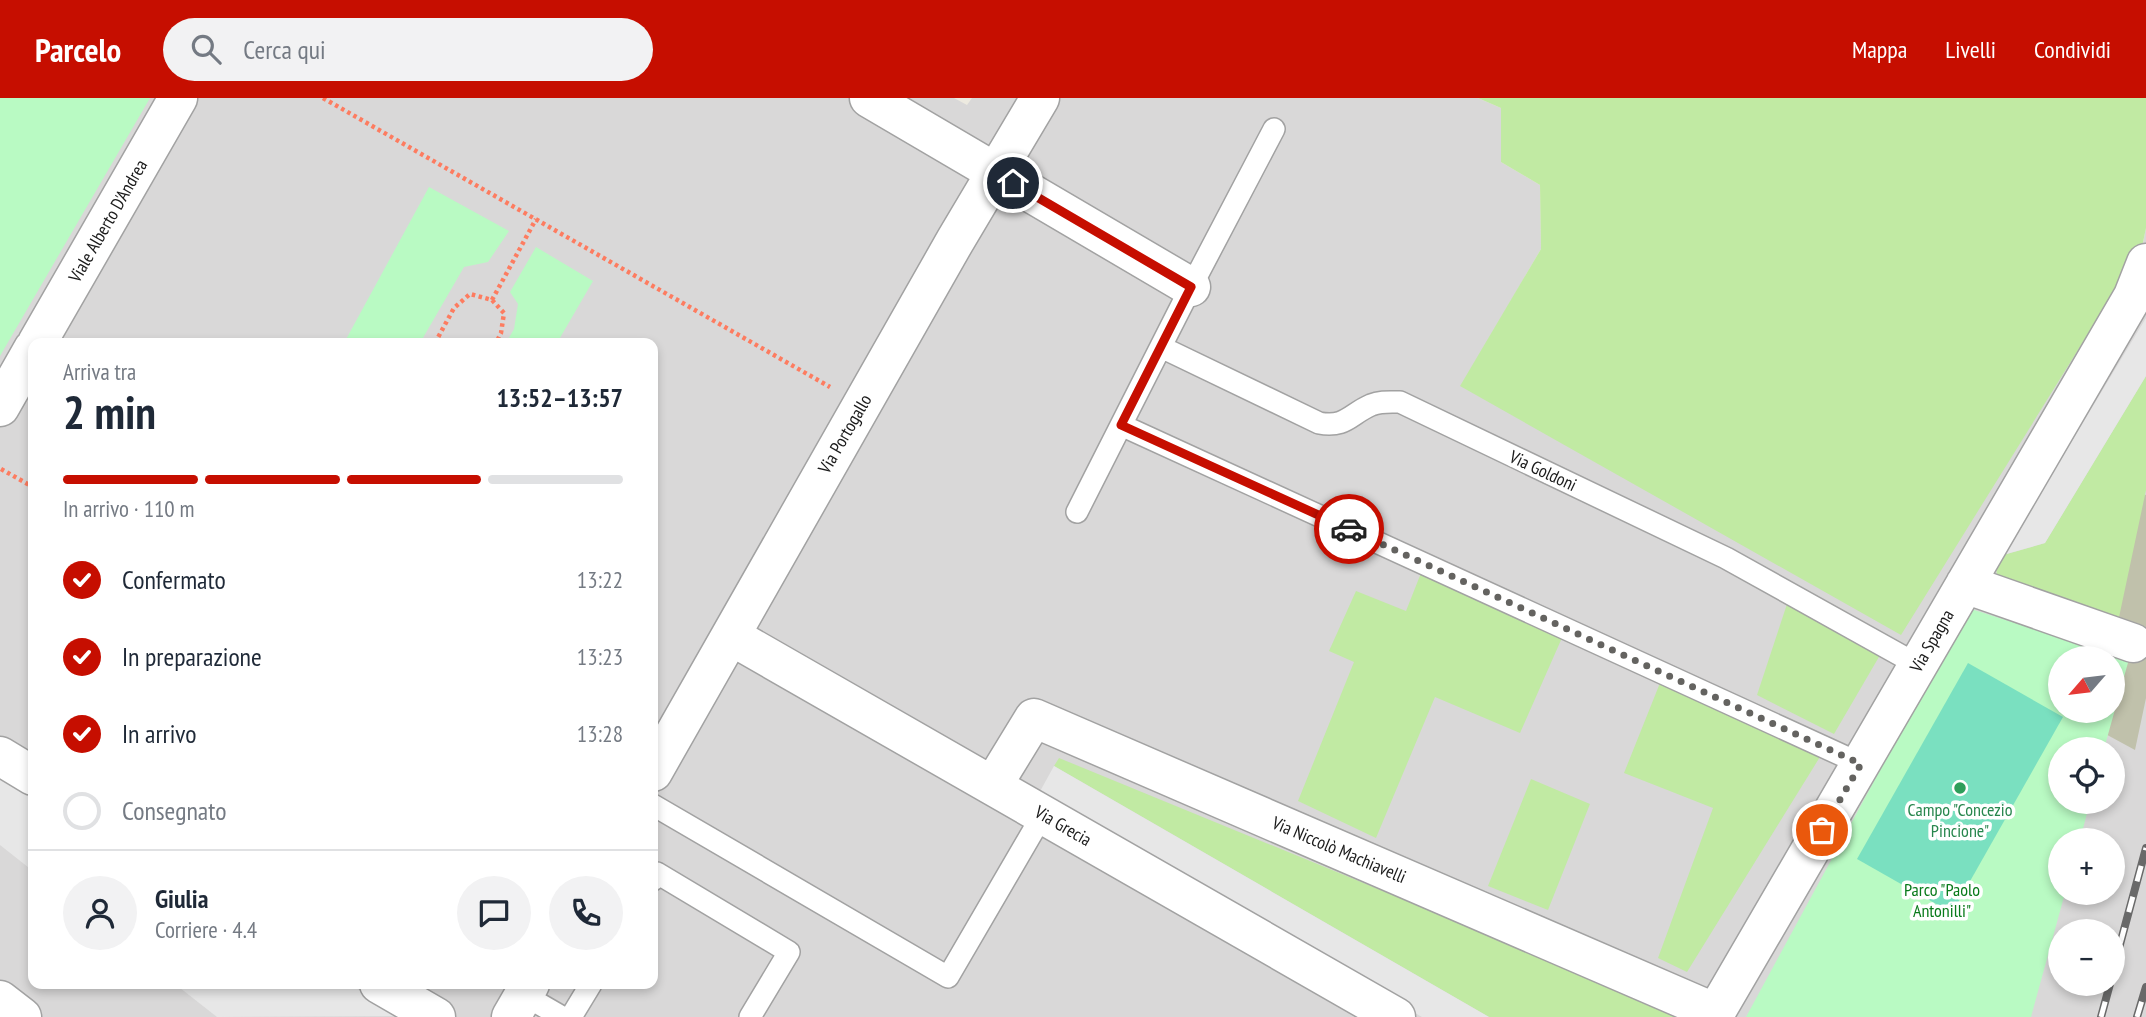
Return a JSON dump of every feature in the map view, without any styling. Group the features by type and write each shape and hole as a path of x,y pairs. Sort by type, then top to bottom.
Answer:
{"street":[{"name":"Viale Alberto D'Andrea","path":"40,338 178,98"},
{"path":"869,98 995,173 1196,276"},
{"name":"Via Portogallo","path":"658,763 1040,98"},
{"name":"Via Spagna","path":"1715,1015 2133,296 2146,263"},
{"path":"0,407 28,358"},
{"path":"1965,584 2133,643"},
{"name":"Via Grecia","path":"731,636 1396,1017"},
{"name":"Via Niccolò Machiavelli","path":"993,785 1034,718 1715,1015"},
{"path":"0,756 28,773"},
{"path":"388,989 436,1017"},
{"path":"0,1000 23,1017"}],"lane":[{"path":"1077,512 1196,276 1274,129"},
{"name":"Via Goldoni","path":"1161,347 1319,423 1341,424 1370,406 1384,401 1399,402 1726,558 1918,665"},
{"path":"1121,425 1861,764"},
{"path":"658,808 948,977 1043,814"},
{"path":"658,874 789,952 750,1017"},
{"path":"571,1017 588,989"},
{"path":"522,998 562,1017"}],"path":[{"path":"323,98 832,388"},
{"path":"492,300 536,219"},
{"path":"438,338 454,308 470,294 492,300 504,313 498,338"},
{"path":"1,469 28,484"}],"shaded area":[{"path":"0,98 954,98 967,105 972,98 1478,98 1501,108 1501,162 1540,185 1541,249 1461,386 2142,248 2146,228 2146,1017 0,1017"},
{"path":"2146,318 2146,376 2045,543 2003,555"},
{"path":"2096,478 2146,495 2146,698 2135,750 2125,745 2125,737 2111,737 2085,723 2125,723 2125,646 2048,646 2048,660 1987,669"},
{"path":"1054,766 1489,1017 1422,1017 1038,795"},
{"path":"0,779 28,795 28,867 0,845"},
{"path":"181,989 358,989 404,1016 217,1017"}],"green space":[{"path":"0,98 150,98 0,356"},
{"path":"1478,98 2146,98 2146,228 2142,247 1901,635 1460,386 1541,249 1540,185 1501,162 1501,108"},
{"path":"429,187 509,231 488,262 464,267 423,338 347,338"},
{"path":"536,247 593,281 560,338 509,338 514,329 518,304 510,292"},
{"path":"2146,376 2146,490 2118,622 1997,577 1996,566 2003,555 2045,543"},
{"path":"1423,568 1565,631 1520,733 1435,697 1376,838 1298,801 1354,662 1329,651 1356,591 1406,611"},
{"path":"1789,598 1883,650 1834,734 1757,695"},
{"name":"Parco \"Paolo Antonilli\"","path":"1968,608 2088,646 2048,646 2048,723 2111,723 2107,737 2048,737 2048,814 2087,814 2083,828 2048,828 2048,905 2062,905 2058,919 2048,919 2048,955 2031,1017 1746,1017"},
{"name":"Parco \"Paolo Antonilli\"","path":"2125,658 2129,659 2125,673"},
{"name":"Campo \"Concezio Pincione\"","path":"1968,663 2048,708 2048,723 2060,723 2052,737 2048,737 2048,743 1952,913 1857,859"},
{"path":"1662,678 1823,752 1687,972 1658,958 1713,808 1624,773"},
{"path":"1059,758 1690,1017 1489,1017 1054,766"},
{"path":"1531,779 1590,804 1548,910 1488,886"}],"railway":[{"path":"2125,926 2146,848"},
{"path":"2137,1017 2146,987"},
{"path":"2101,1017 2107,996"}],"way so far":[{"path":"1349,529 1861,764 1822,830"}],"place":[{"name":"Campo \"Concezio Pincione\"","path":"1960,788"}],"route":[{"path":"1013,183 1191,287 1121,425 1349,529"}]}
